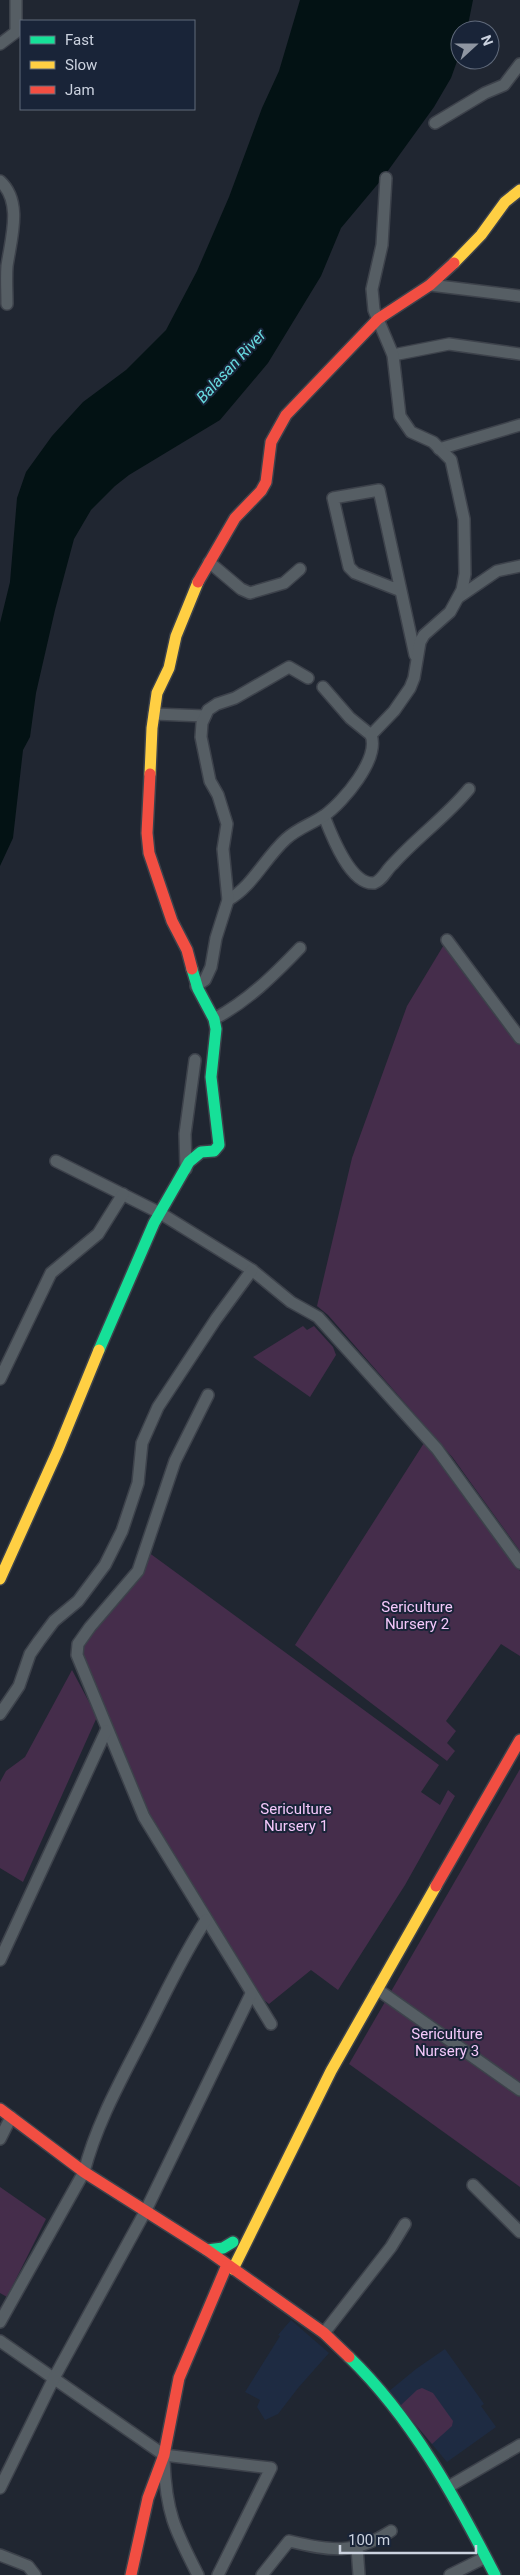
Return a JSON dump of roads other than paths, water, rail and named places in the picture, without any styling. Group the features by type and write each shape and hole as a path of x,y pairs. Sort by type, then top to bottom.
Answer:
{"main road":[{"path":"0,1579 58,1450 123,1290 160,1213 195,1156 201,1152 214,1151 219,1145 211,1077 216,1029 214,1019 196,986 187,950 172,921 149,853 147,833 157,693 168,668 184,610 239,511 264,486 268,475 271,442 281,422 378,319 430,286 481,235 505,202 520,190"},
{"path":"131,2575 148,2498 164,2455 179,2378 227,2265 288,2159 331,2071 520,1740"},
{"path":"0,2109 84,2172 207,2250 324,2333 359,2367 391,2403 448,2487 487,2556 495,2575"},
{"path":"227,2265 233,2242 288,2159"},
{"path":"207,2250 223,2248 233,2242"},
{"path":"293,2312 360,2381 405,2434 447,2497 487,2575"}],"street":[{"path":"0,44 16,32 16,0"},
{"path":"435,123 485,93 504,85 520,64"},
{"path":"228,900 244,888 262,864 285,840 302,826 324,816 353,786 371,752 371,735 394,711 410,688 414,678 418,648 424,635 448,614 459,597 465,574 464,519 451,460 433,442 411,432 400,416 393,355 374,310 372,289 382,245 386,178"},
{"path":"0,181 11,196 14,224 4,269 7,304"},
{"path":"430,286 520,296"},
{"path":"393,355 449,344 520,354"},
{"path":"440,449 520,426"},
{"path":"402,591 355,573 349,567 334,498 379,490 402,591 416,659"},
{"path":"209,562 241,589 250,593 284,583 300,569"},
{"path":"459,597 497,571 520,566"},
{"path":"196,986 205,980 211,967 217,933 228,900 223,849 227,824 218,795 210,781 208,758 201,737 201,728 205,716 208,710 217,704 235,698 289,667 308,678"},
{"path":"323,687 350,718 371,735"},
{"path":"154,714 205,716"},
{"path":"324,816 343,860 366,881 374,883 380,880 395,861 448,813 469,789"},
{"path":"447,940 520,1038"},
{"path":"214,1019 233,1008 271,978 300,948"},
{"path":"186,1169 185,1134 195,1060"},
{"path":"56,1161 160,1213 252,1270 286,1298 308,1310 322,1322 437,1449 520,1563"},
{"path":"0,1379 51,1273 98,1234 123,1194"},
{"path":"0,1714 19,1686 30,1654 39,1641 54,1621 78,1601 105,1565 122,1531 136,1491 140,1476 142,1443 158,1407 216,1319 252,1270"},
{"path":"208,1394 176,1461 138,1571 90,1627 77,1648 78,1660 106,1731 144,1817 271,2024"},
{"path":"0,1960 106,1731"},
{"path":"0,2322 84,2172 89,2151 107,2109 190,1946 206,1920"},
{"path":"377,1989 520,2090"},
{"path":"0,2488 54,2378 145,2212 230,2032 251,1994"},
{"path":"0,2139 11,2117"},
{"path":"473,2185 520,2232"},
{"path":"324,2333 391,2246 405,2224"},
{"path":"0,2341 164,2455 271,2468 218,2575"},
{"path":"448,2487 520,2445"},
{"path":"164,2455 169,2514 198,2575"},
{"path":"262,2575 289,2541 322,2549 356,2546 372,2544 391,2530"},
{"path":"356,2546 359,2575"},
{"path":"0,2555 28,2566 34,2575"},
{"path":"450,2575 480,2560"}],"water":[{"name":"Balasan River","path":"300,0 473,0 469,20 450,20 450,70 454,70 451,78 434,107 382,179 341,228 321,276 268,363 220,420 129,475 115,486 91,510 74,539 36,693 30,737 23,750 13,838 0,866 0,623 10,582 17,498 26,472 52,436 83,402 126,370 166,330 197,271 229,197 262,108 279,71"}],"park label":[{"name":"Sericulture Nursery 2","path":"417,1616"},
{"name":"Sericulture Nursery 1","path":"296,1818"},
{"name":"Sericulture Nursery 3","path":"447,2042"}]}
